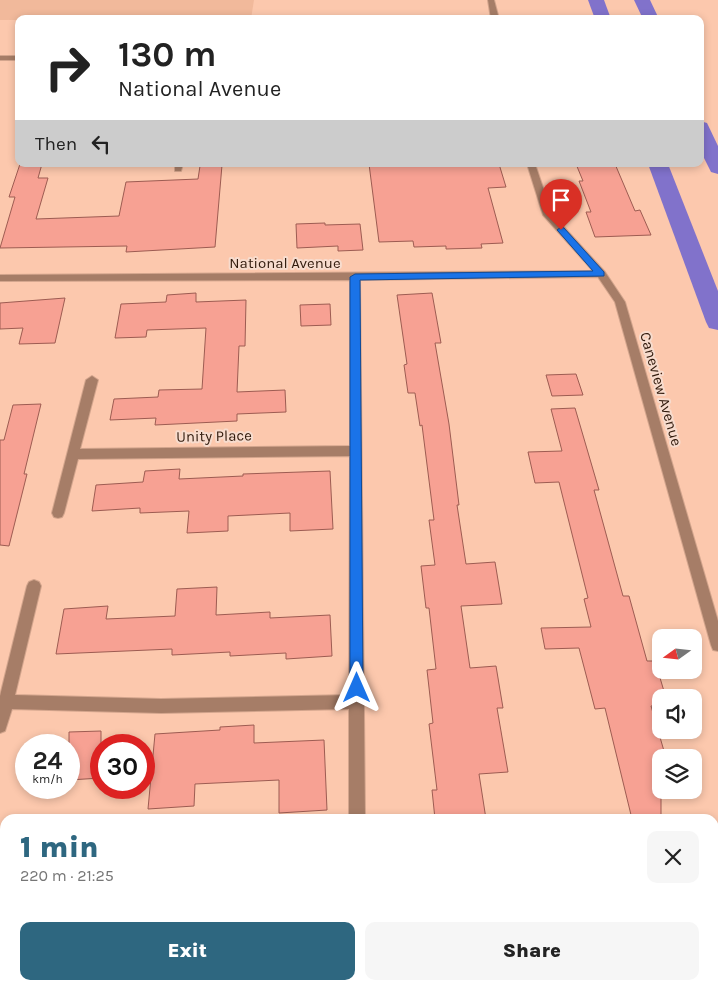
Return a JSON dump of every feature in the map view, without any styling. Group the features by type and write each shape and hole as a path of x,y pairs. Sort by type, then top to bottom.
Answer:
{"street":[{"path":"491,0 494,15"},
{"path":"0,58 15,58"},
{"name":"Caneview Avenue","path":"532,167 548,215 601,274 620,302 718,645"},
{"name":"National Avenue","path":"0,278 601,274"},
{"path":"355,277 357,814"},
{"path":"58,513 92,380"},
{"name":"Unity Place","path":"73,454 356,451"},
{"path":"0,726 34,586"},
{"path":"6,702 161,706 357,702"}],"shaded area":[{"path":"0,0 254,0 252,15 15,15 15,20 0,20"}],"building":[{"path":"19,167 41,167 38,178 48,178 36,219 119,216 126,182 198,179 200,167 222,167 215,247 126,252 127,246 0,248 15,197 9,197"},
{"path":"369,167 500,167 506,187 488,188 503,243 481,244 482,248 446,249 446,246 414,247 413,241 379,242"},
{"path":"577,167 616,167 635,211 640,210 651,235 595,237 586,212 591,212 579,181 583,181"},
{"path":"325,223 325,225 360,224 363,250 338,251 338,246 297,248 296,224"},
{"path":"196,293 196,302 246,300 245,346 239,346 237,392 285,390 286,412 237,414 237,421 155,425 156,418 110,420 114,399 158,397 159,390 202,389 206,328 147,330 146,337 115,338 121,304 166,302 167,295"},
{"path":"432,293 441,343 435,343 449,424 459,505 457,505 466,564 495,562 502,604 461,606 470,668 496,666 503,708 497,708 508,772 479,774 485,814 434,814 432,790 437,790 429,724 433,723 427,670 436,669 429,608 426,608 421,566 435,565 429,520 434,520 422,425 420,426 415,393 408,393 404,365 407,364 397,295"},
{"path":"65,298 55,343 19,344 23,328 0,329 0,303"},
{"path":"330,304 331,325 301,326 300,305"},
{"path":"576,374 583,395 552,396 546,375"},
{"path":"41,404 24,474 27,474 9,546 0,545 0,440 4,440 13,405"},
{"path":"575,408 599,490 594,490 623,596 629,596 647,661 652,661 652,679 660,679 663,689 652,689 651,706 652,739 661,739 663,749 652,749 652,799 661,799 661,814 631,814 605,708 595,709 579,648 545,649 541,628 591,627 584,599 588,598 559,482 535,483 528,452 562,451 551,409"},
{"path":"180,469 179,479 243,476 243,474 330,471 333,529 290,531 290,513 228,516 228,531 187,533 189,511 140,513 140,508 92,511 96,485 143,482 145,471"},
{"path":"217,587 216,615 270,612 270,618 330,615 332,656 286,659 286,653 230,656 230,652 172,655 172,649 56,654 64,609 108,606 106,619 175,616 177,589"},
{"path":"254,725 254,743 324,740 327,810 279,813 279,780 195,784 194,806 148,809 149,799 155,799 155,734 220,730 220,727"},
{"path":"101,731 101,734 90,734 90,779 80,779 80,734 69,734 69,732"}],"waterway":[{"path":"596,0 602,15"},
{"path":"642,0 649,15"},
{"path":"704,136 718,168"},
{"path":"659,167 718,322"}],"route":[{"path":"357,688 355,277 601,274 561,230"}]}
